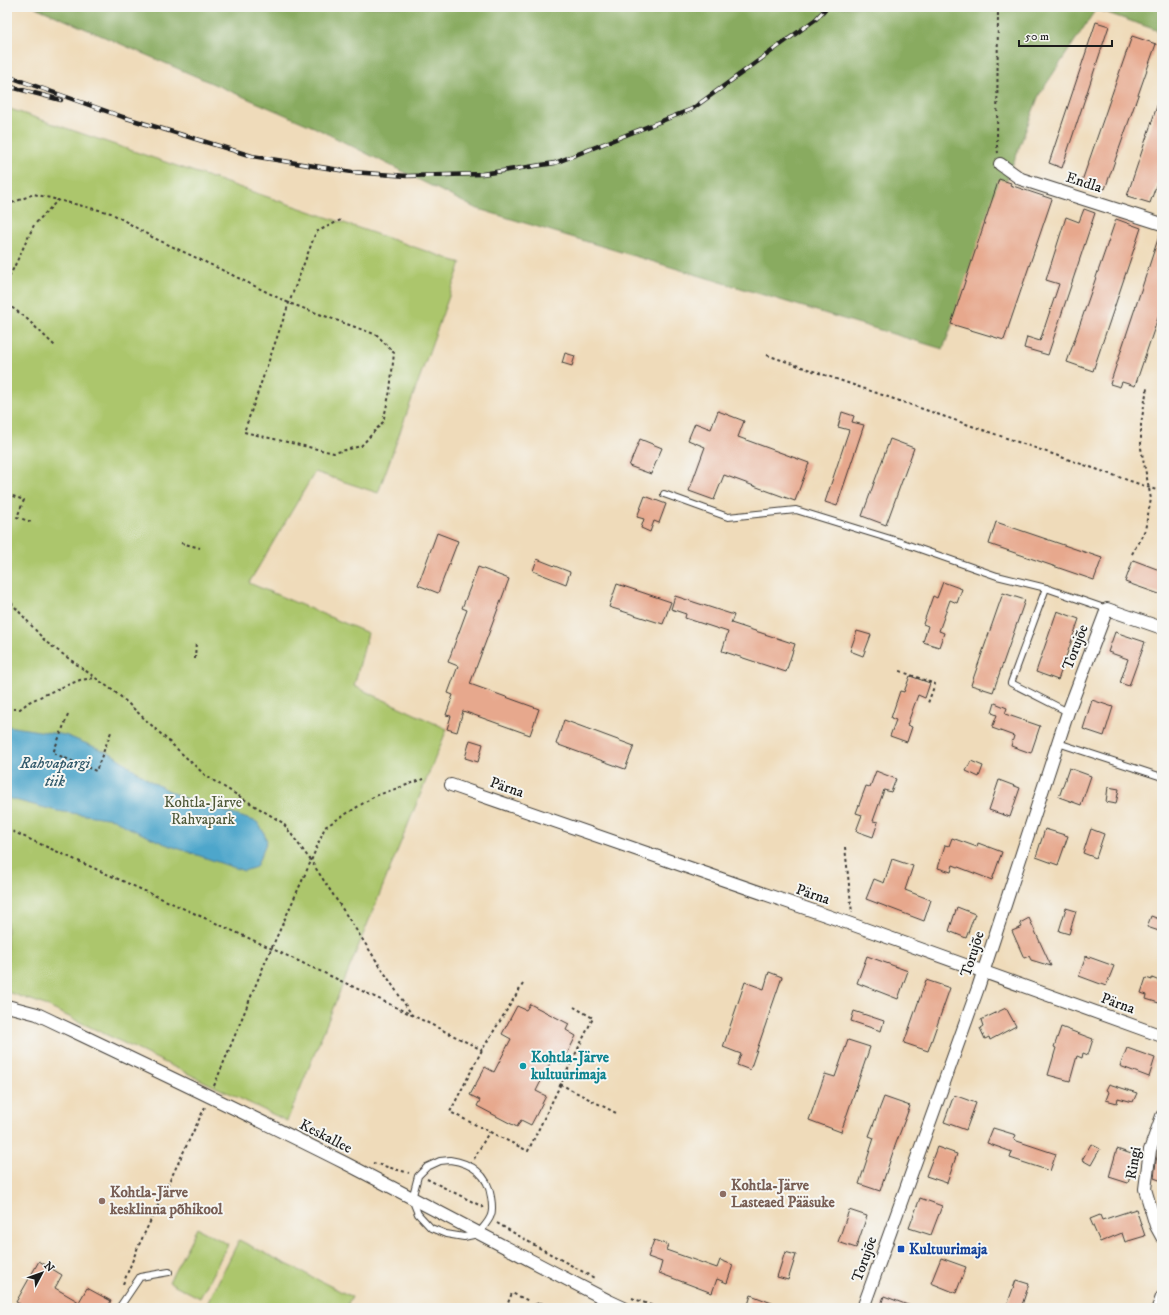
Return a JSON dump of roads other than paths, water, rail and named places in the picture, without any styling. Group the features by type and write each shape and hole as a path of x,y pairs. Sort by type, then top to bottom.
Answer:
{"street":[{"name":"Endla","path":"1000,164 1022,179 1162,224"},
{"path":"1106,609 1162,628"},
{"name":"Torujõe","path":"863,1308 978,988 1068,712 1106,609"},
{"name":"Pärna","path":"452,785 851,924 1162,1036"},
{"name":"Keskallee","path":"7,1006 37,1014 210,1096 348,1165 607,1305 624,1308"},
{"name":"Ringi","path":"1162,1116 1150,1150 1145,1189 1156,1226 1162,1238"},
{"path":"1158,1308 1162,1297"}],"lane":[{"path":"664,494 728,517 796,510 897,541 997,576 1046,588 1106,609"},
{"path":"1046,588 1011,683 1068,712"},
{"path":"1058,743 1162,777"},
{"path":"450,1160 470,1165 483,1177 490,1189 492,1204 490,1216 478,1234 464,1237 446,1234 431,1228 418,1214 412,1199 418,1176 427,1167 450,1160"},
{"path":"119,1308 140,1277 169,1272"}],"water":[{"name":"Rahvapargi tiik","path":"7,726 65,735 112,754 152,782 181,797 257,822 267,841 256,867 244,871 165,844 131,829 114,819 57,811 7,798"}],"railway":[{"path":"7,76 123,117 252,156 352,172 407,176 482,174 555,163 692,109 816,19 827,7"},
{"path":"7,86 61,100"}],"place":[{"name":"Kohtla-Järve kultuurimaja","path":"523,1066"},
{"name":"Kohtla-Järve Lasteaed Pääsuke","path":"723,1194"},
{"name":"Kohtla-Järve kesklinna põhikool","path":"102,1201"},
{"name":"Kultuurimaja","path":"901,1249"}],"park label":[{"name":"Kohtla-Järve Rahvapark","path":"203,810"}]}
